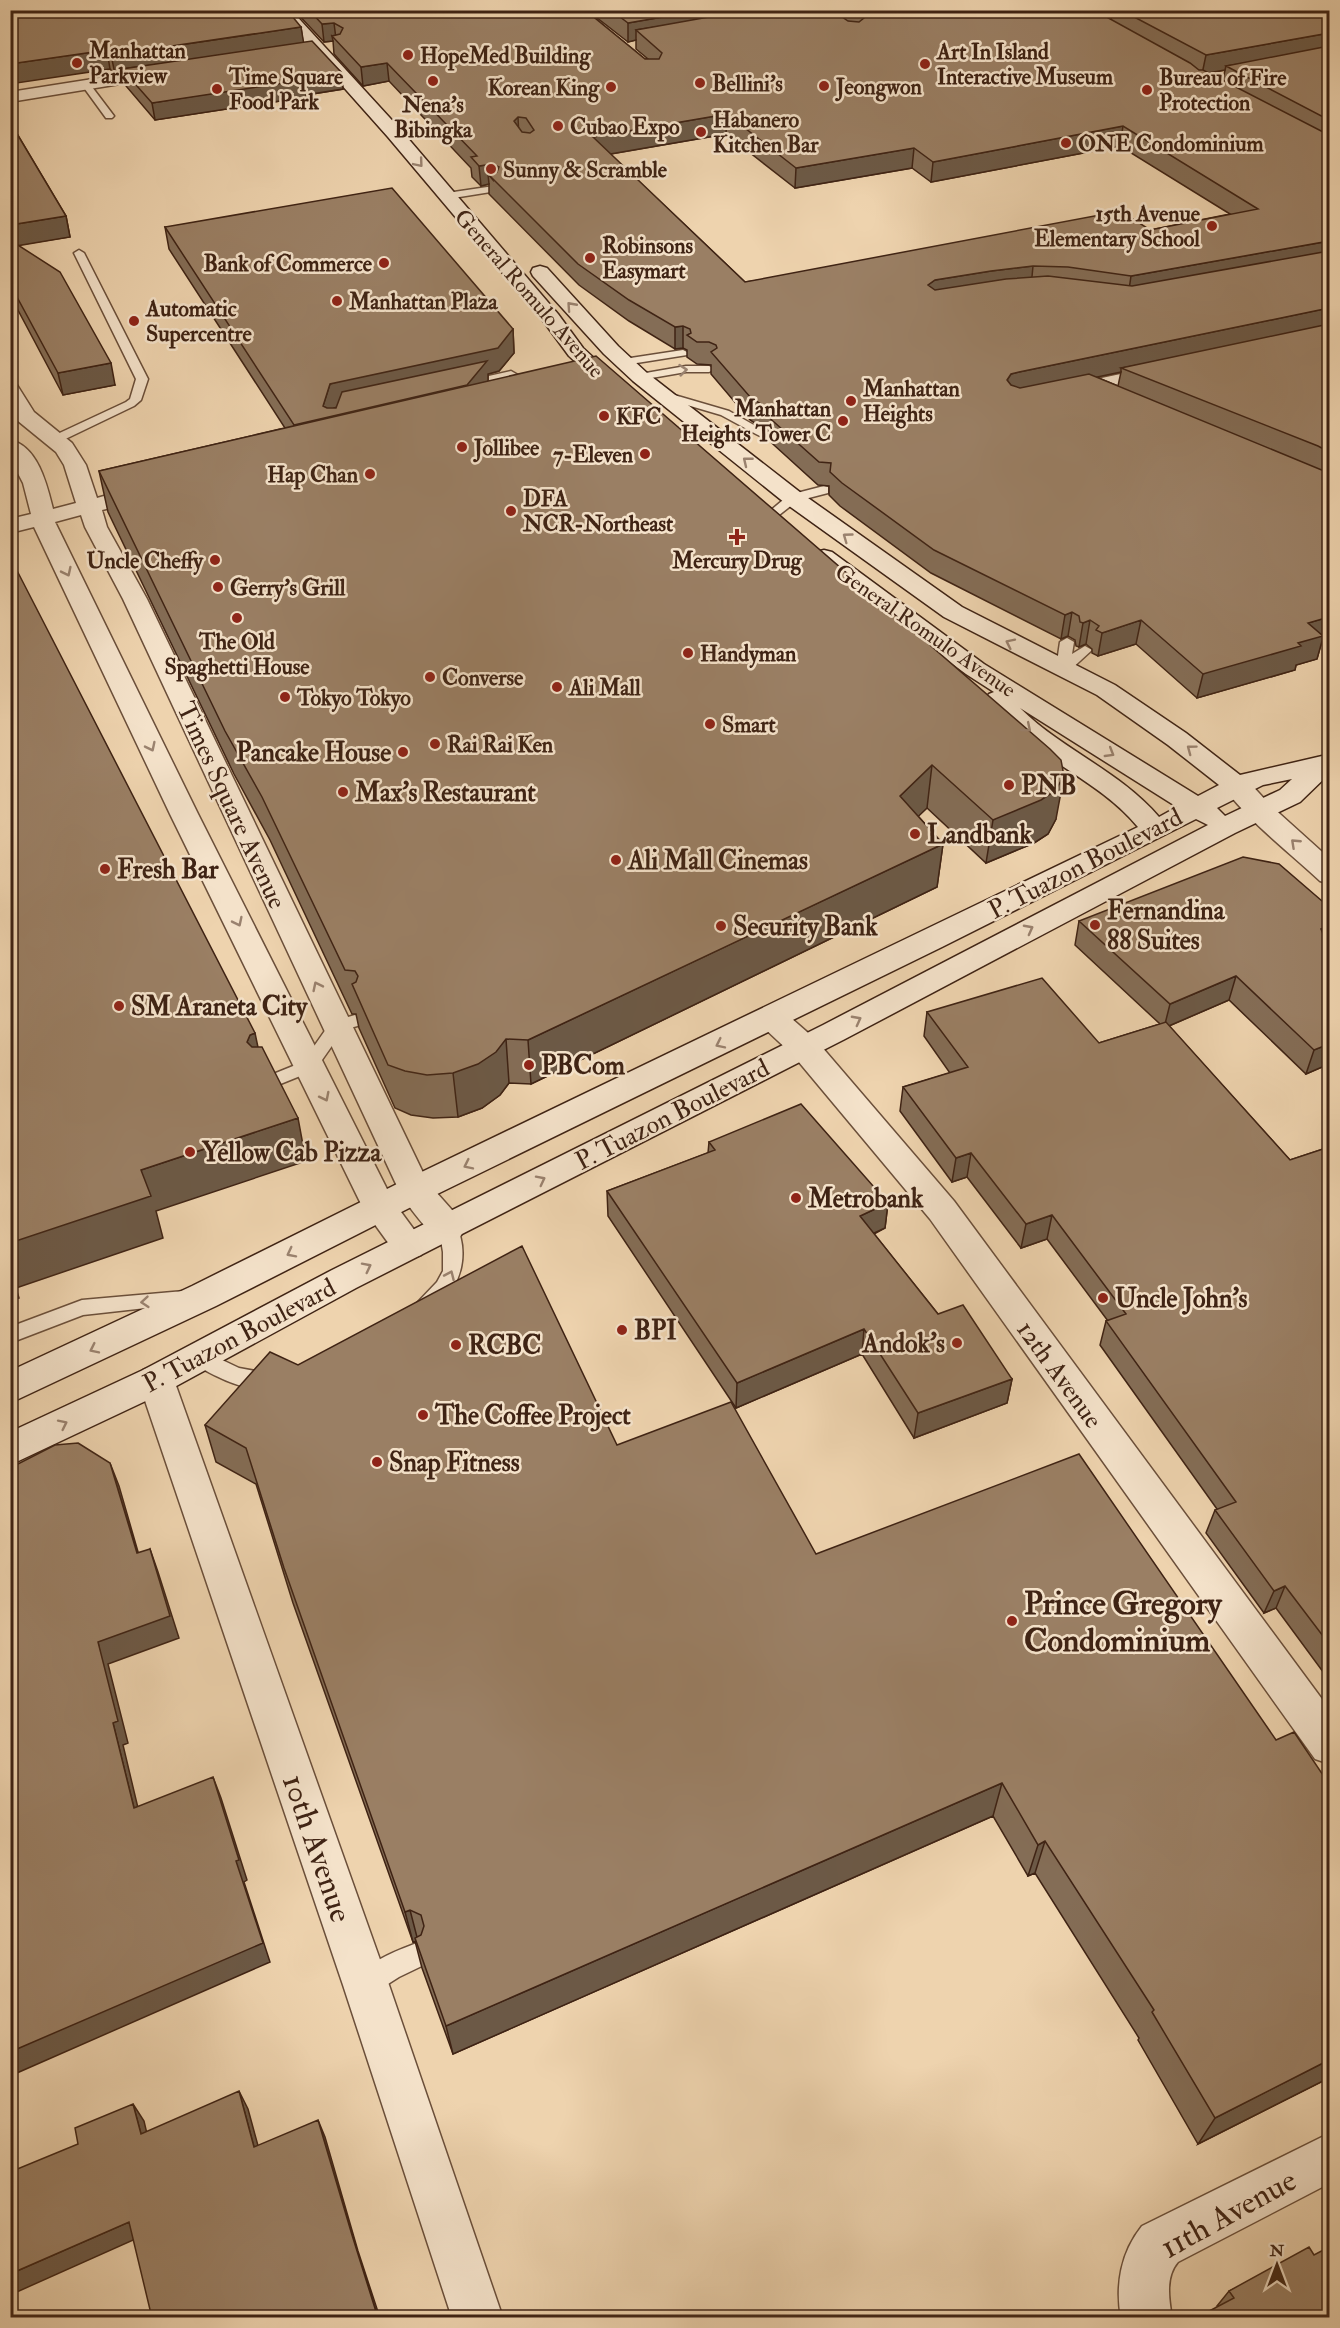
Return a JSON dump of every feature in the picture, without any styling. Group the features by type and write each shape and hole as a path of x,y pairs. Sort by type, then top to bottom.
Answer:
{"street":[{"name":"General Romulo Avenue","path":"282,10 324,46 484,210"},
{"name":"General Romulo Avenue","path":"303,10 324,46"},
{"path":"294,50 324,46"},
{"path":"10,90 183,67 10,97"},
{"name":"General Romulo Avenue","path":"368,93 592,379 633,402"},
{"name":"General Romulo Avenue","path":"531,262 640,377 793,498 953,612 1063,669 1094,703 1177,739 1237,786 1260,811 1329,875"},
{"path":"592,379 624,362"},
{"path":"1047,395 1182,368"},
{"path":"592,379 640,377"},
{"path":"1088,387 1120,400"},
{"name":"Times Square Avenue","path":"10,389 26,416 55,440 75,465 96,527 135,599 346,1023 415,1190 448,1228"},
{"path":"456,393 533,392"},
{"name":"Times Square Avenue","path":"10,446 16,450 32,474 33,505 183,814 381,1208 409,1246"},
{"path":"87,496 107,480"},
{"path":"10,526 33,505 87,496 130,497"},
{"name":"General Romulo Avenue","path":"780,523 975,669 1197,806 1225,827"},
{"path":"975,669 1006,710 1029,731 1131,803 1155,830"},
{"path":"1042,712 1060,714 1094,703"},
{"name":"P. Tuazon Boulevard","path":"10,1388 204,1296 415,1190 772,1018 1155,830 1237,786 1255,779 1326,763"},
{"name":"P. Tuazon Boulevard","path":"10,1450 156,1380 409,1246 804,1047 1225,827 1290,796 1326,763"},
{"name":"12th Avenue","path":"772,1018 804,1047 942,1210 1329,1745"},
{"name":"10th Avenue","path":"156,1380 366,1985 478,2318"},
{"name":"11th Avenue","path":"1147,2318 1145,2277 1149,2258 1160,2244 1329,2157"}],"lane":[{"path":"86,85 109,116"},
{"path":"447,196 494,189"},
{"path":"55,440 130,404 135,400 142,379 79,253"},
{"path":"624,362 683,353"},
{"path":"640,377 686,369 709,369"},
{"path":"664,395 725,413 760,432"},
{"path":"780,523 793,498 824,490"},
{"path":"1063,669 1067,642"},
{"path":"1063,669 1085,650"},
{"path":"267,1083 309,1066 346,1023"},
{"path":"407,1317 437,1295 452,1275 455,1260 448,1228"},
{"path":"10,1335 82,1308 204,1296"},
{"path":"199,1357 225,1373 243,1378 269,1381 286,1377"},
{"path":"366,1985 390,1968 417,1955"}],"building":[{"name":"Manhattan Parkview","path":"10,10 287,10 301,27 111,55 107,50 10,64"},
{"path":"309,10 585,10 645,59 659,59 662,53 636,30 748,10 832,10 848,21 859,22 864,18 857,10 1094,10 1199,70 1329,135 1329,241 1131,276 1068,267 1033,266 935,280 928,285 935,290 1006,279 1048,276 1132,286 1329,251 1329,308 1019,372 1011,374 1007,380 1011,385 1020,388 1089,374 1329,473 1329,617 1308,623 1323,636 1298,643 1301,646 1203,674 1141,620 1102,633 1096,630 1099,626 1090,620 1080,622 1079,616 1072,612 1065,615 934,550 842,483 830,472 831,463 819,462 765,414 769,409 751,398 711,352 717,348 716,345 709,342 697,342 687,335 691,333 690,329 683,326 675,327 629,300 578,264 488,174 497,172 499,167 492,164 479,166 471,157 477,156 387,63 361,67 332,36 340,34 343,28 334,23 322,24","holes":["727,114 796,168 914,148 933,162 1123,126 1258,209 1150,230 1121,211 745,282 593,137","518,117 526,118 534,130 530,133 522,132 514,121"]},
{"path":"611,10 703,10 628,23"},
{"path":"1121,10 1329,10 1329,33 1206,55"},
{"path":"312,41 341,72 302,78 304,80 152,103 122,69"},
{"path":"1329,46 1329,120 1226,66"},
{"path":"10,122 66,216 10,225"},
{"name":"Manhattan Plaza","path":"392,188 513,329 498,348 330,384 323,406 336,408 342,392 487,361 467,385 294,425 165,227"},
{"path":"10,240 60,272 111,363 58,373 10,284"},
{"path":"1329,324 1329,452 1121,368"},
{"name":"Ali Mall","path":"596,356 1050,749 1061,760 1064,776 1055,791 1041,800 993,820 932,765 900,796 943,844 528,1040 506,1039 496,1052 478,1064 453,1073 427,1075 405,1071 388,1065 352,984 356,982 358,976 355,971 345,970 262,797 225,731 99,471"},
{"name":"SM Araneta City","path":"10,557 255,1033 250,1035 247,1042 252,1047 262,1047 298,1118 141,1170 151,1196 10,1243"},
{"path":"1243,857 1279,864 1329,907 1329,926 1321,929 1329,949 1329,1044 1314,1050 1236,976 1170,1004 1079,921"},
{"path":"1042,978 1099,1043 1166,1022 1290,1160 1329,1147 1329,1644 1285,1586 1274,1591 1215,1510 1236,1502 1106,1321 1126,1314 1052,1215 1026,1224 971,1153 956,1158 903,1087 968,1067 927,1012"},
{"path":"801,1104 888,1203 860,1216 938,1314 963,1305 1012,1379 918,1413 864,1329 737,1383 607,1191 715,1150 709,1142"},
{"path":"522,1246 617,1445 731,1402 816,1554 1079,1454 1276,1740 1294,1732 1329,1784 1329,2060 1215,2118 1152,2012 1154,2010 1045,1841 1038,1845 1002,1783 446,2026 415,1938 421,1935 424,1926 421,1915 410,1910 405,1912 284,1568 246,1448 205,1425 270,1352 298,1365"},
{"path":"78,1443 110,1463 137,1553 150,1549 170,1616 98,1642 118,1721 113,1723 134,1808 213,1777 239,1860 236,1861 263,1943 10,2052 10,1468 55,1445"},
{"path":"239,2091 254,2147 318,2120 378,2318 152,2318 129,2222 10,2274 10,2172 78,2144 75,2128 133,2104 141,2134"},
{"path":"1309,2247 1314,2255 1329,2247 1329,2318 1196,2318 1234,2298 1229,2291"}],"place":[{"name":"HopeMed Building","path":"408,55"},
{"name":"Manhattan Parkview","path":"77,63"},
{"name":"Art In Island Interactive Museum","path":"925,64"},
{"name":"Nena’s Bibingka","path":"433,81"},
{"name":"Bellini's","path":"700,83"},
{"name":"Jeongwon","path":"824,86"},
{"name":"Korean King","path":"611,87"},
{"name":"Time Square Food Park","path":"217,89"},
{"name":"Bureau of Fire Protection","path":"1147,90"},
{"name":"Cubao Expo","path":"558,126"},
{"name":"Habanero Kitchen Bar","path":"701,132"},
{"name":"ONE Condominium","path":"1066,143"},
{"name":"Sunny & Scramble","path":"491,169"},
{"name":"15th Avenue Elementary School","path":"1212,226"},
{"name":"Robinsons Easymart","path":"590,258"},
{"name":"Bank of Commerce","path":"384,263"},
{"name":"Manhattan Plaza","path":"337,301"},
{"name":"Automatic Supercentre","path":"134,321"},
{"name":"Manhattan Heights","path":"851,401"},
{"name":"KFC","path":"604,416"},
{"name":"Manhattan Heights Tower C","path":"843,421"},
{"name":"Jollibee","path":"462,447"},
{"name":"7-Eleven","path":"645,454"},
{"name":"Hap Chan","path":"370,474"},
{"name":"DFA NCR-Northeast","path":"511,511"},
{"name":"Mercury Drug","path":"737,537"},
{"name":"Uncle Cheffy","path":"215,560"},
{"name":"Gerry's Grill","path":"218,587"},
{"name":"The Old Spaghetti House","path":"237,618"},
{"name":"Handyman","path":"688,653"},
{"name":"Converse","path":"430,677"},
{"name":"Ali Mall","path":"557,687"},
{"name":"Tokyo Tokyo","path":"285,697"},
{"name":"Smart","path":"710,724"},
{"name":"Rai Rai Ken","path":"435,744"},
{"name":"Pancake House","path":"403,752"},
{"name":"PNB","path":"1009,785"},
{"name":"Max's Restaurant","path":"343,792"},
{"name":"Landbank","path":"915,834"},
{"name":"Ali Mall Cinemas","path":"616,860"},
{"name":"Fresh Bar","path":"105,869"},
{"name":"Fernandina 88 Suites","path":"1095,925"},
{"name":"Security Bank","path":"721,926"},
{"name":"SM Araneta City","path":"119,1006"},
{"name":"PBCom","path":"529,1065"},
{"name":"Yellow Cab Pizza","path":"190,1152"},
{"name":"Metrobank","path":"796,1198"},
{"name":"Uncle John's","path":"1103,1298"},
{"name":"BPI","path":"622,1330"},
{"name":"Andok's","path":"957,1343"},
{"name":"RCBC","path":"456,1345"},
{"name":"The Coffee Project","path":"423,1415"},
{"name":"Snap Fitness","path":"377,1462"},
{"name":"Prince Gregory Condominium","path":"1012,1621"}]}
